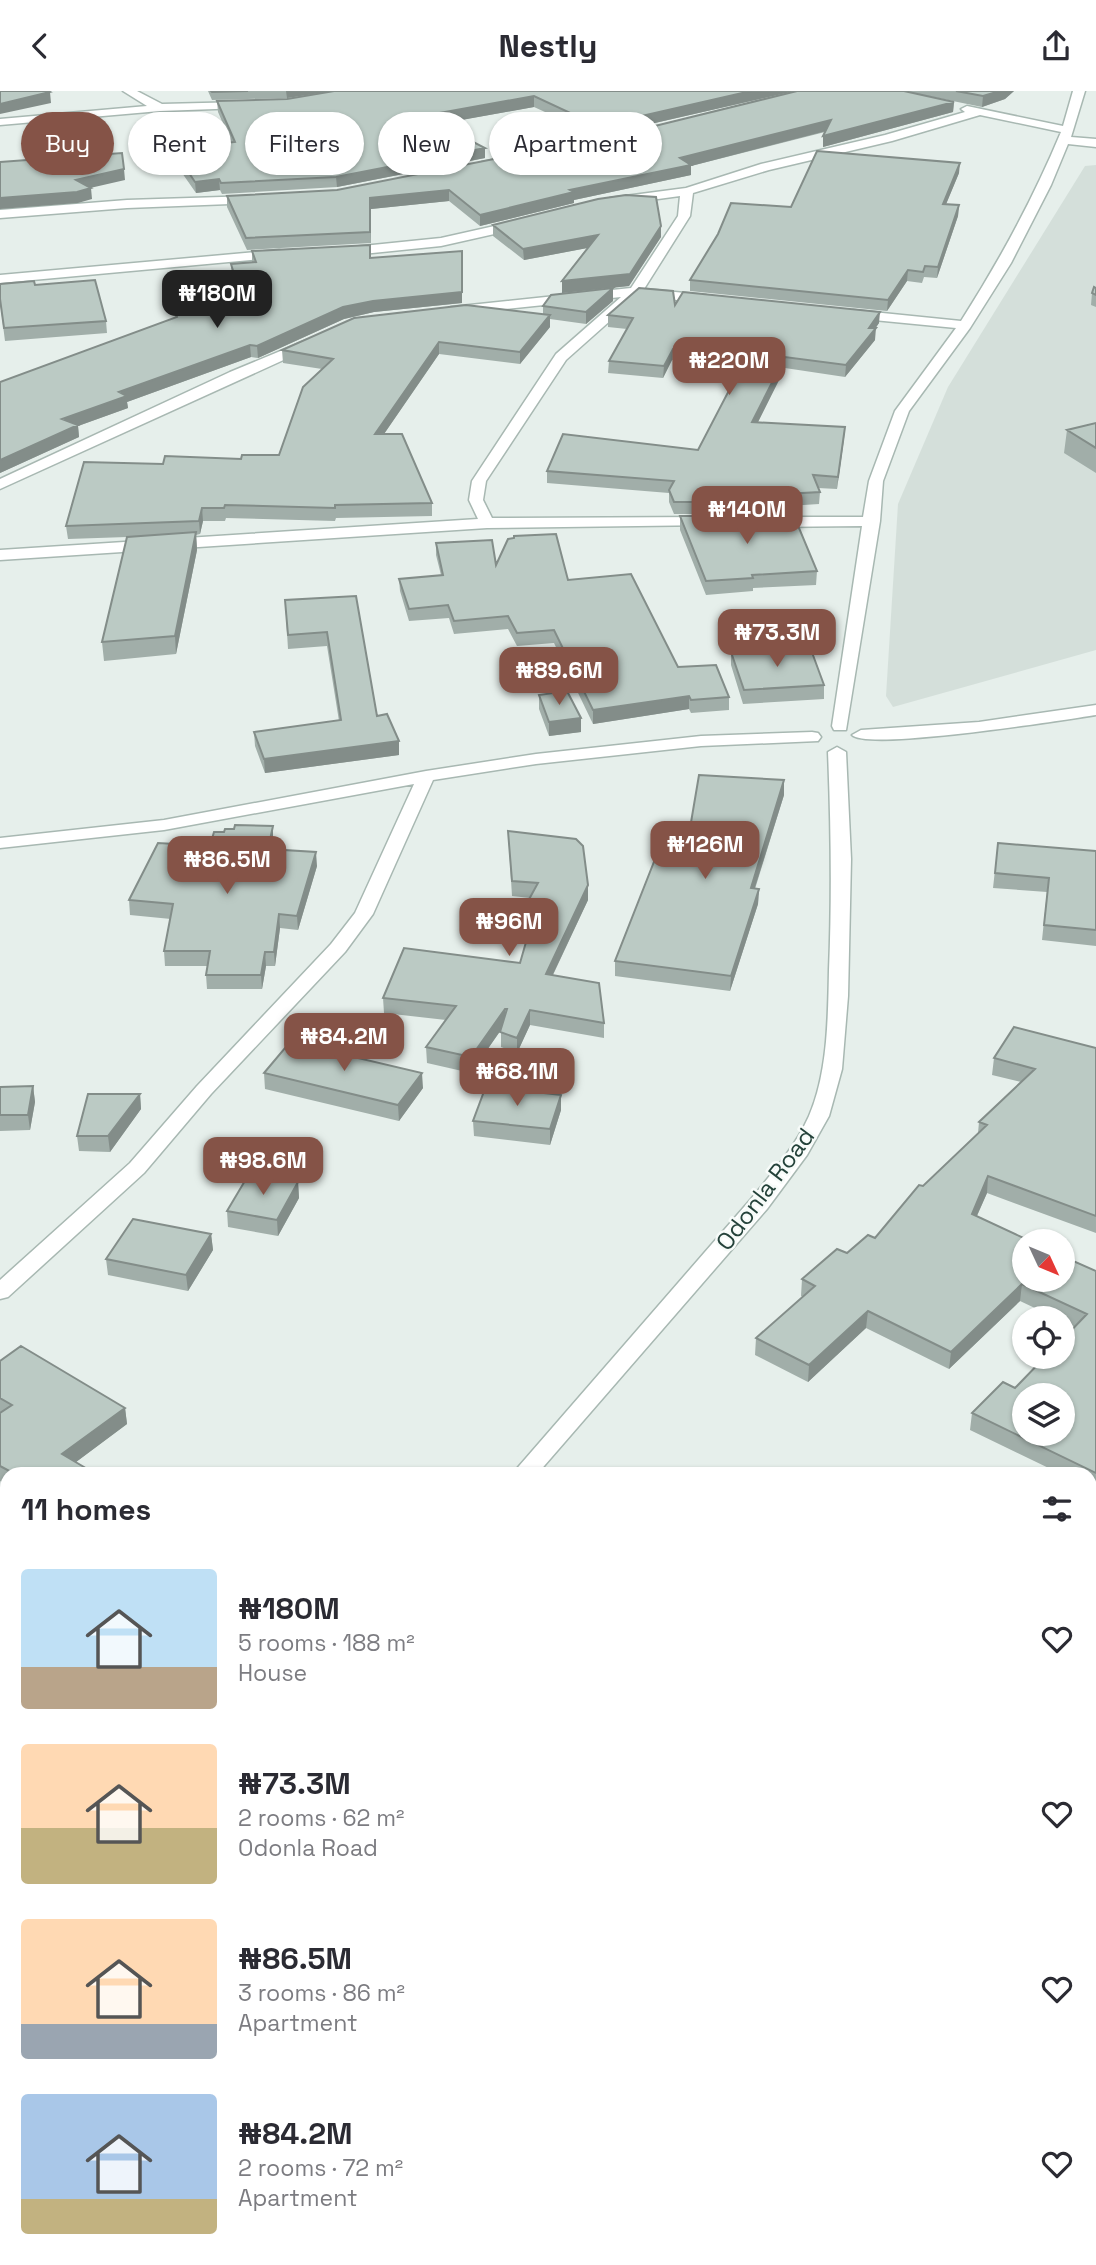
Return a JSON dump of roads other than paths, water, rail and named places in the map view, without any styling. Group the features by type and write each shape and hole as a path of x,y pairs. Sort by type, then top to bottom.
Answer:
{"street":[{"path":"129,91 160,107"},
{"path":"839,726 876,481 902,411 965,325 1005,263 1066,135 1079,91"},
{"path":"0,122 160,107 253,105"},
{"path":"952,107 1096,143"},
{"path":"597,204 687,191 765,167 888,138 978,112"},
{"path":"487,523 476,500 479,481 561,357 635,292 684,216 687,191"},
{"path":"0,214 127,204 262,200"},
{"path":"335,252 395,249 441,242 534,221"},
{"path":"0,279 296,253"},
{"path":"445,311 635,292 718,301"},
{"path":"841,313 965,325"},
{"path":"0,485 234,375 320,338"},
{"path":"748,522 872,521"},
{"path":"0,555 487,523 721,522"},
{"path":"0,843 164,825 426,776 625,747 812,737 821,729 839,726 861,735 912,734 1096,710"},
{"path":"812,737 819,747 837,752 855,749 863,740 861,735"},
{"name":"Odonla Road","path":"530,1467 759,1204 797,1155 819,1116 832,1069 838,996 842,859 837,752"},
{"path":"0,1292 137,1168 204,1090 338,948 364,914 426,776"}]}
